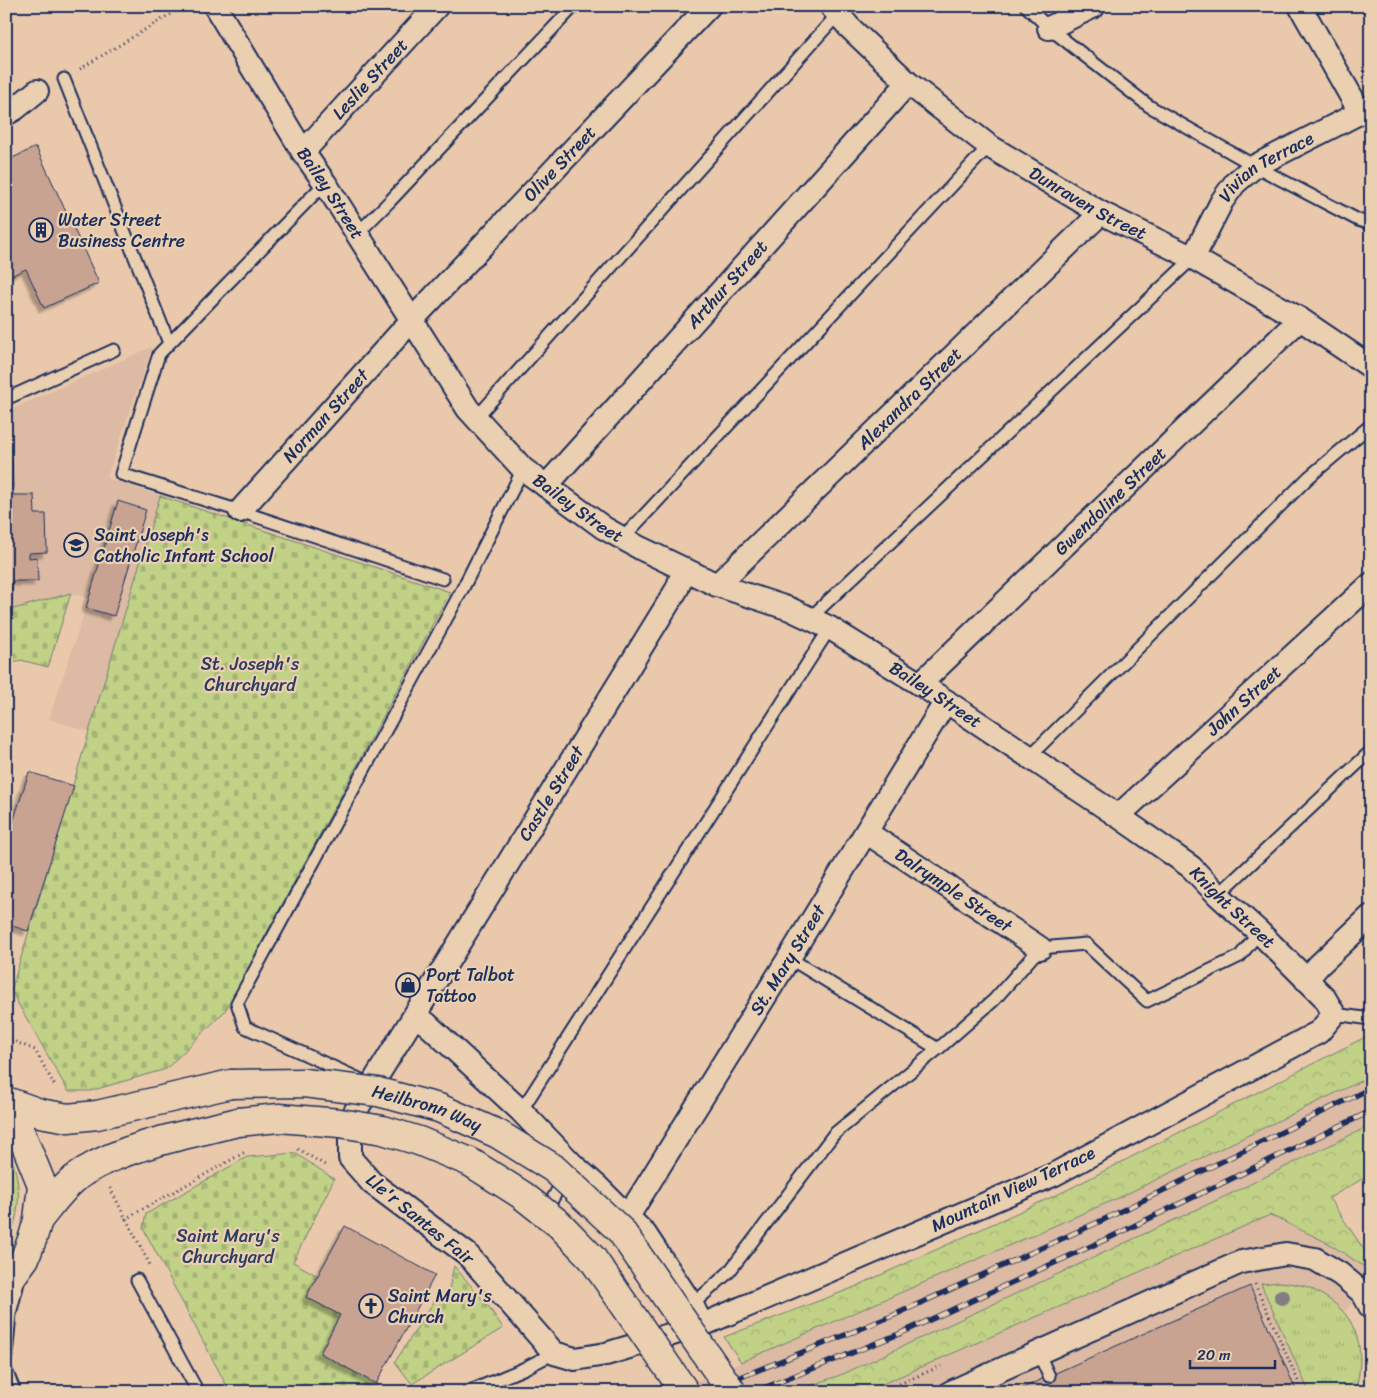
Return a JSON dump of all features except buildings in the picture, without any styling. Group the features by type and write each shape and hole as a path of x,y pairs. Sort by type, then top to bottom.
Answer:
{"main road":[{"name":"Heilbronn Way","path":"6,1102 40,1113 68,1118 97,1115 230,1084 304,1083 378,1092 439,1108 498,1134 553,1168 621,1231 732,1392"},
{"name":"Heilbronn Way","path":"6,1112 18,1126 42,1185 38,1220 25,1258 6,1284"},
{"name":"Heilbronn Way","path":"38,1220 60,1193 85,1171 127,1151 238,1122 279,1118 340,1123 374,1129 419,1141 470,1162 522,1195 560,1224 592,1258 686,1392"}],"street":[{"name":"Bailey Street","path":"215,6 303,152 325,183 468,409 523,469 574,508 623,538 717,585 790,609 830,628 920,684 1118,816"},
{"name":"Leslie Street","path":"303,152 437,6"},
{"name":"Olive Street","path":"411,321 709,6"},
{"path":"1049,28 1094,6"},
{"path":"1300,6 1365,109"},
{"name":"Dunraven Street","path":"835,10 908,83 989,146 1102,213 1193,258 1366,359"},
{"name":"Arthur Street","path":"546,486 908,83"},
{"path":"16,116 38,91"},
{"name":"Vivian Terrace","path":"1193,258 1222,201 1235,183 1255,166 1365,109"},
{"name":"Alexandra Street","path":"717,585 1102,213"},
{"name":"Gwendoline Street","path":"920,684 1300,319"},
{"name":"Norman Street","path":"240,510 411,321"},
{"name":"Castle Street","path":"415,1016 677,589 684,569"},
{"name":"John Street","path":"1118,816 1371,584"},
{"name":"St. Mary Street","path":"627,1218 946,701"},
{"name":"Knight Street","path":"1118,816 1192,867 1218,895 1259,932 1324,997 1334,1014"},
{"name":"Dalrymple Street","path":"866,832 1040,948"},
{"path":"1306,980 1319,965 1371,916"},
{"name":"Mountain View Terrace","path":"702,1325 1053,1175 1319,1032 1334,1014"},
{"path":"350,1158 350,1138 355,1112 415,1016 427,1024 521,1111 572,1164 645,1234 692,1305 702,1325 606,1354 575,1359 554,1352"},
{"name":"Lle'r Santes Fair","path":"350,1158 372,1183 467,1254 554,1352"},
{"path":"950,1392 1241,1262 1286,1254 1315,1259 1340,1274 1363,1294 1371,1308"}],"lane":[{"path":"357,234 390,202 574,6"},
{"path":"1026,6 1049,28 1149,106 1255,166 1358,220 1371,224"},
{"path":"476,418 835,10"},
{"path":"64,79 169,343"},
{"path":"623,538 989,146"},
{"path":"325,183 159,354 120,474 240,510 443,579"},
{"path":"810,618 1193,258"},
{"path":"6,399 114,350"},
{"path":"1029,757 1309,477 1371,426"},
{"path":"372,1084 245,1028 238,1003 464,588 523,469"},
{"path":"521,1111 830,628"},
{"path":"1218,895 1371,751"},
{"path":"692,1305 729,1272 834,1134 938,1049 994,1000 1040,948 1086,944 1147,1000 1240,956 1259,932"},
{"path":"789,958 938,1049"},
{"path":"1334,1014 1371,1019"},
{"path":"552,1200 572,1164"},
{"path":"6,1356 10,1314 25,1258"},
{"path":"138,1280 198,1392"},
{"path":"468,1392 524,1369 554,1352"},
{"path":"1038,1352 1049,1376"},
{"path":"6,1370 15,1392"}],"path":[{"path":"64,79 184,6"},
{"path":"6,1038 35,1050 57,1090"},
{"path":"294,1147 332,1169 350,1158"},
{"path":"126,1219 246,1151 256,1150"}],"shaded area":[{"name":"Saint Joseph's Catholic Infant School","path":"152,347 107,478 160,496 90,732 49,719 86,608 87,598 71,593 6,611 6,412"},
{"path":"1371,1076 1371,1125 1228,1195 843,1374 793,1392 672,1392 1116,1199"},
{"path":"1270,1215 1328,1243 1371,1271 1371,1285 1343,1312 1351,1320 1359,1344 1360,1374 1355,1392 864,1392"}],"green space":[{"name":"St. Joseph's Churchyard","path":"160,496 450,592 225,1011 166,1069 90,1091 68,1091 11,991"},
{"path":"71,593 48,667 21,660 6,664 6,611"},
{"path":"1371,1034 1371,1076 1116,1199 741,1362 724,1337 850,1289 1067,1190"},
{"path":"1371,1125 1371,1174 1329,1198 1371,1260 1371,1271 1328,1243 1270,1215 864,1392 793,1392 843,1374 1228,1195"},
{"path":"6,1148 12,1159 18,1183 18,1209 6,1244"},
{"name":"Saint Mary's Churchyard","path":"295,1153 334,1179 293,1262 318,1276 306,1297 340,1315 320,1353 376,1384 380,1392 230,1392 143,1228 146,1214 247,1157"},
{"path":"454,1266 489,1307 503,1328 412,1384 395,1362 435,1300 449,1289"},
{"path":"1279,1282 1305,1286 1335,1304 1345,1314 1357,1337 1359,1350 1360,1363 1355,1392 1309,1392 1261,1284"}],"railway":[{"path":"704,1392 892,1316 1103,1220 1371,1088"},
{"path":"754,1392 899,1334 1111,1237 1371,1111"}],"place":[{"name":"Water Street Business Centre","path":"41,230"},
{"name":"Saint Joseph's Catholic Infant School","path":"76,545"},
{"name":"Port Talbot Tattoo","path":"408,985"},
{"name":"Saint Mary's Church","path":"371,1306"}]}
